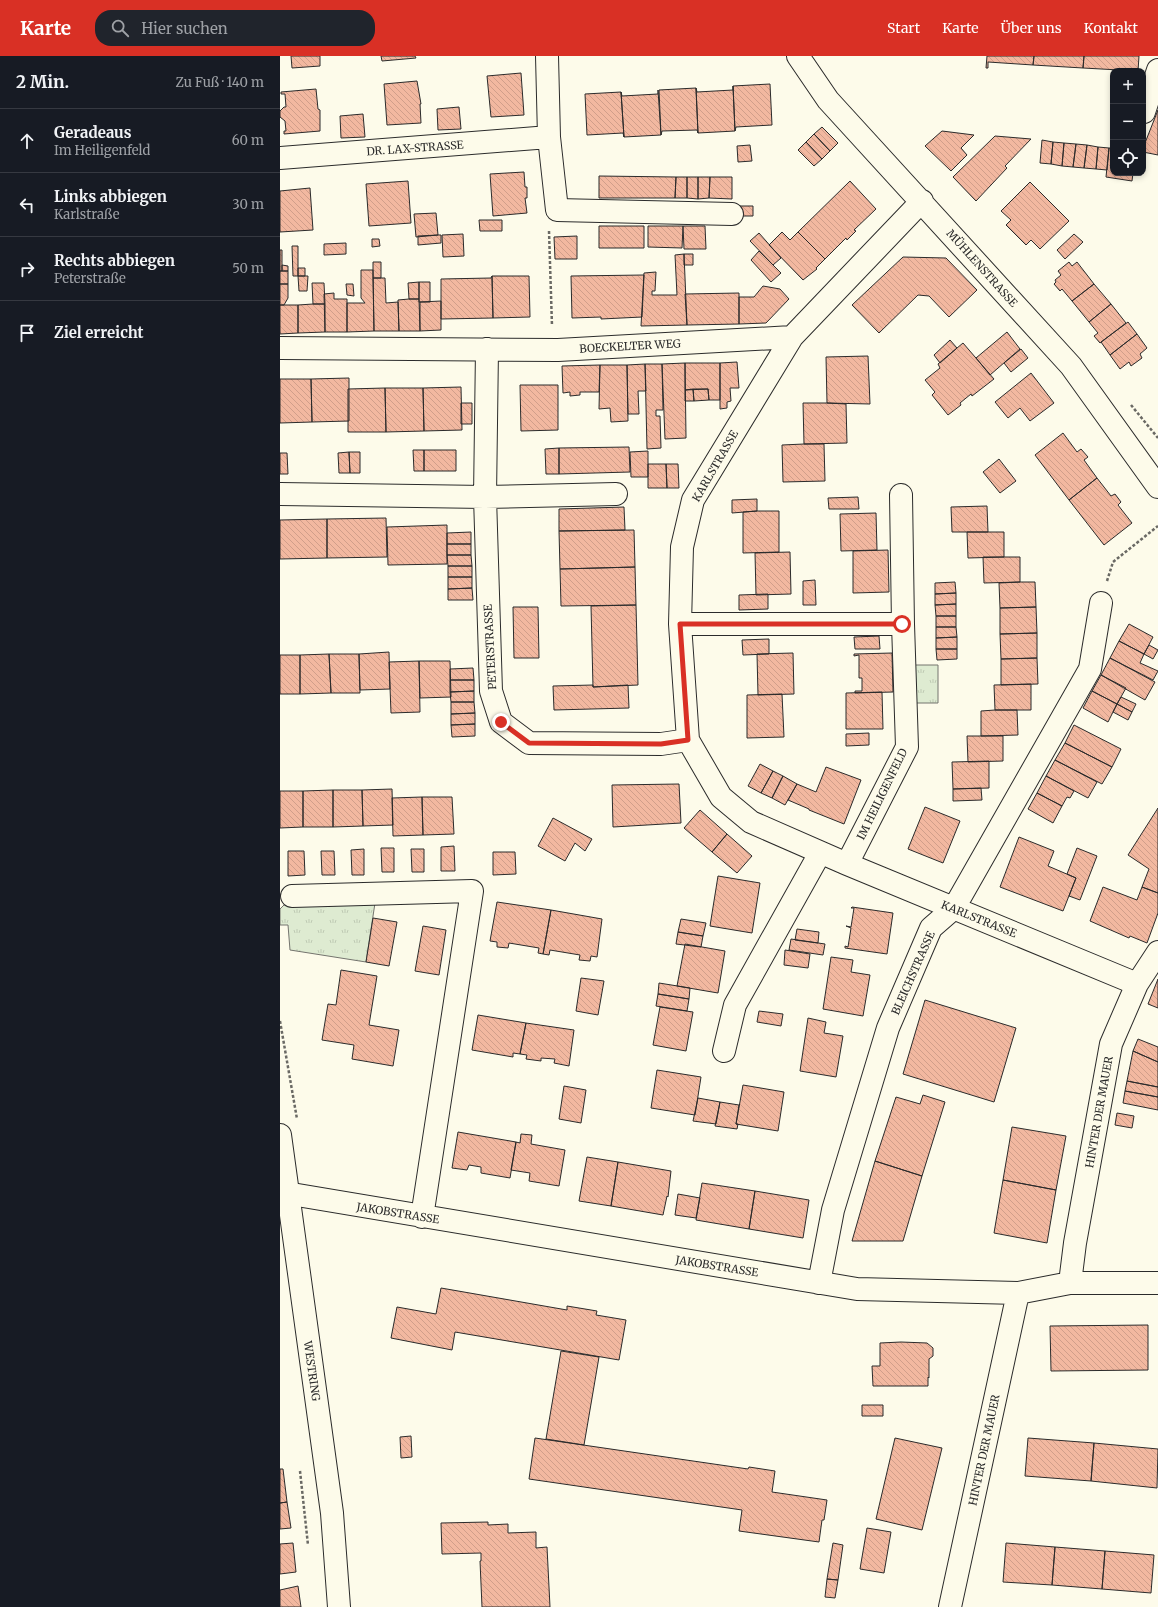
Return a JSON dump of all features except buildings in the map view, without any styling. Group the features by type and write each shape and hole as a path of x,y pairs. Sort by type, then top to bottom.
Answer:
{"street":[{"path":"547,56 549,138 557,210 732,214"},
{"name":"MÜHLENSTRASSE","path":"798,56 828,100 922,201 1071,366 1158,487"},
{"path":"1146,106 1158,70"},
{"name":"DR. LAX-STRASSE","path":"280,158 549,138"},
{"path":"792,337 922,201"},
{"name":"BOECKELTER WEG","path":"280,348 558,350 792,337"},
{"name":"KARLSTRASSE","path":"792,337 693,500 682,547 680,624 688,740 721,796 751,822 820,853 1137,984"},
{"name":"PETERSTRASSE","path":"487,349 485,497 491,691 501,722 529,743 661,744 688,740"},
{"path":"280,494 485,497 616,494"},
{"name":"IM HEILIGENFELD","path":"847,864 907,747 902,624 901,495"},
{"name":"BLEICHSTRASSE","path":"819,1283 833,1210 888,1028 931,928 954,908 1090,669 1101,603"},
{"path":"680,624 902,624"},
{"path":"724,1051 735,1005 820,853"},
{"path":"292,896 472,891 422,1216"},
{"name":"HINTER DER MAUER","path":"1070,1283 1075,1243 1111,1044 1137,984 1158,952"},
{"name":"WESTRING","path":"280,1135 284,1193 332,1513 339,1607"},
{"name":"JAKOBSTRASSE","path":"284,1193 857,1289 1018,1293 1070,1283 1158,1283"},
{"name":"HINTER DER MAUER","path":"950,1607 1018,1293"}],"path":[{"path":"557,210 549,232 552,328 558,350"},
{"path":"1101,603 1113,562 1158,526"}],"green space":[{"path":"912,665 938,665 938,703 912,703"},
{"path":"375,903 366,962 290,950 288,925 280,925 280,909 284,905"}],"route":[{"path":"501,722 529,743 661,744 688,740 680,624 902,624"}]}
